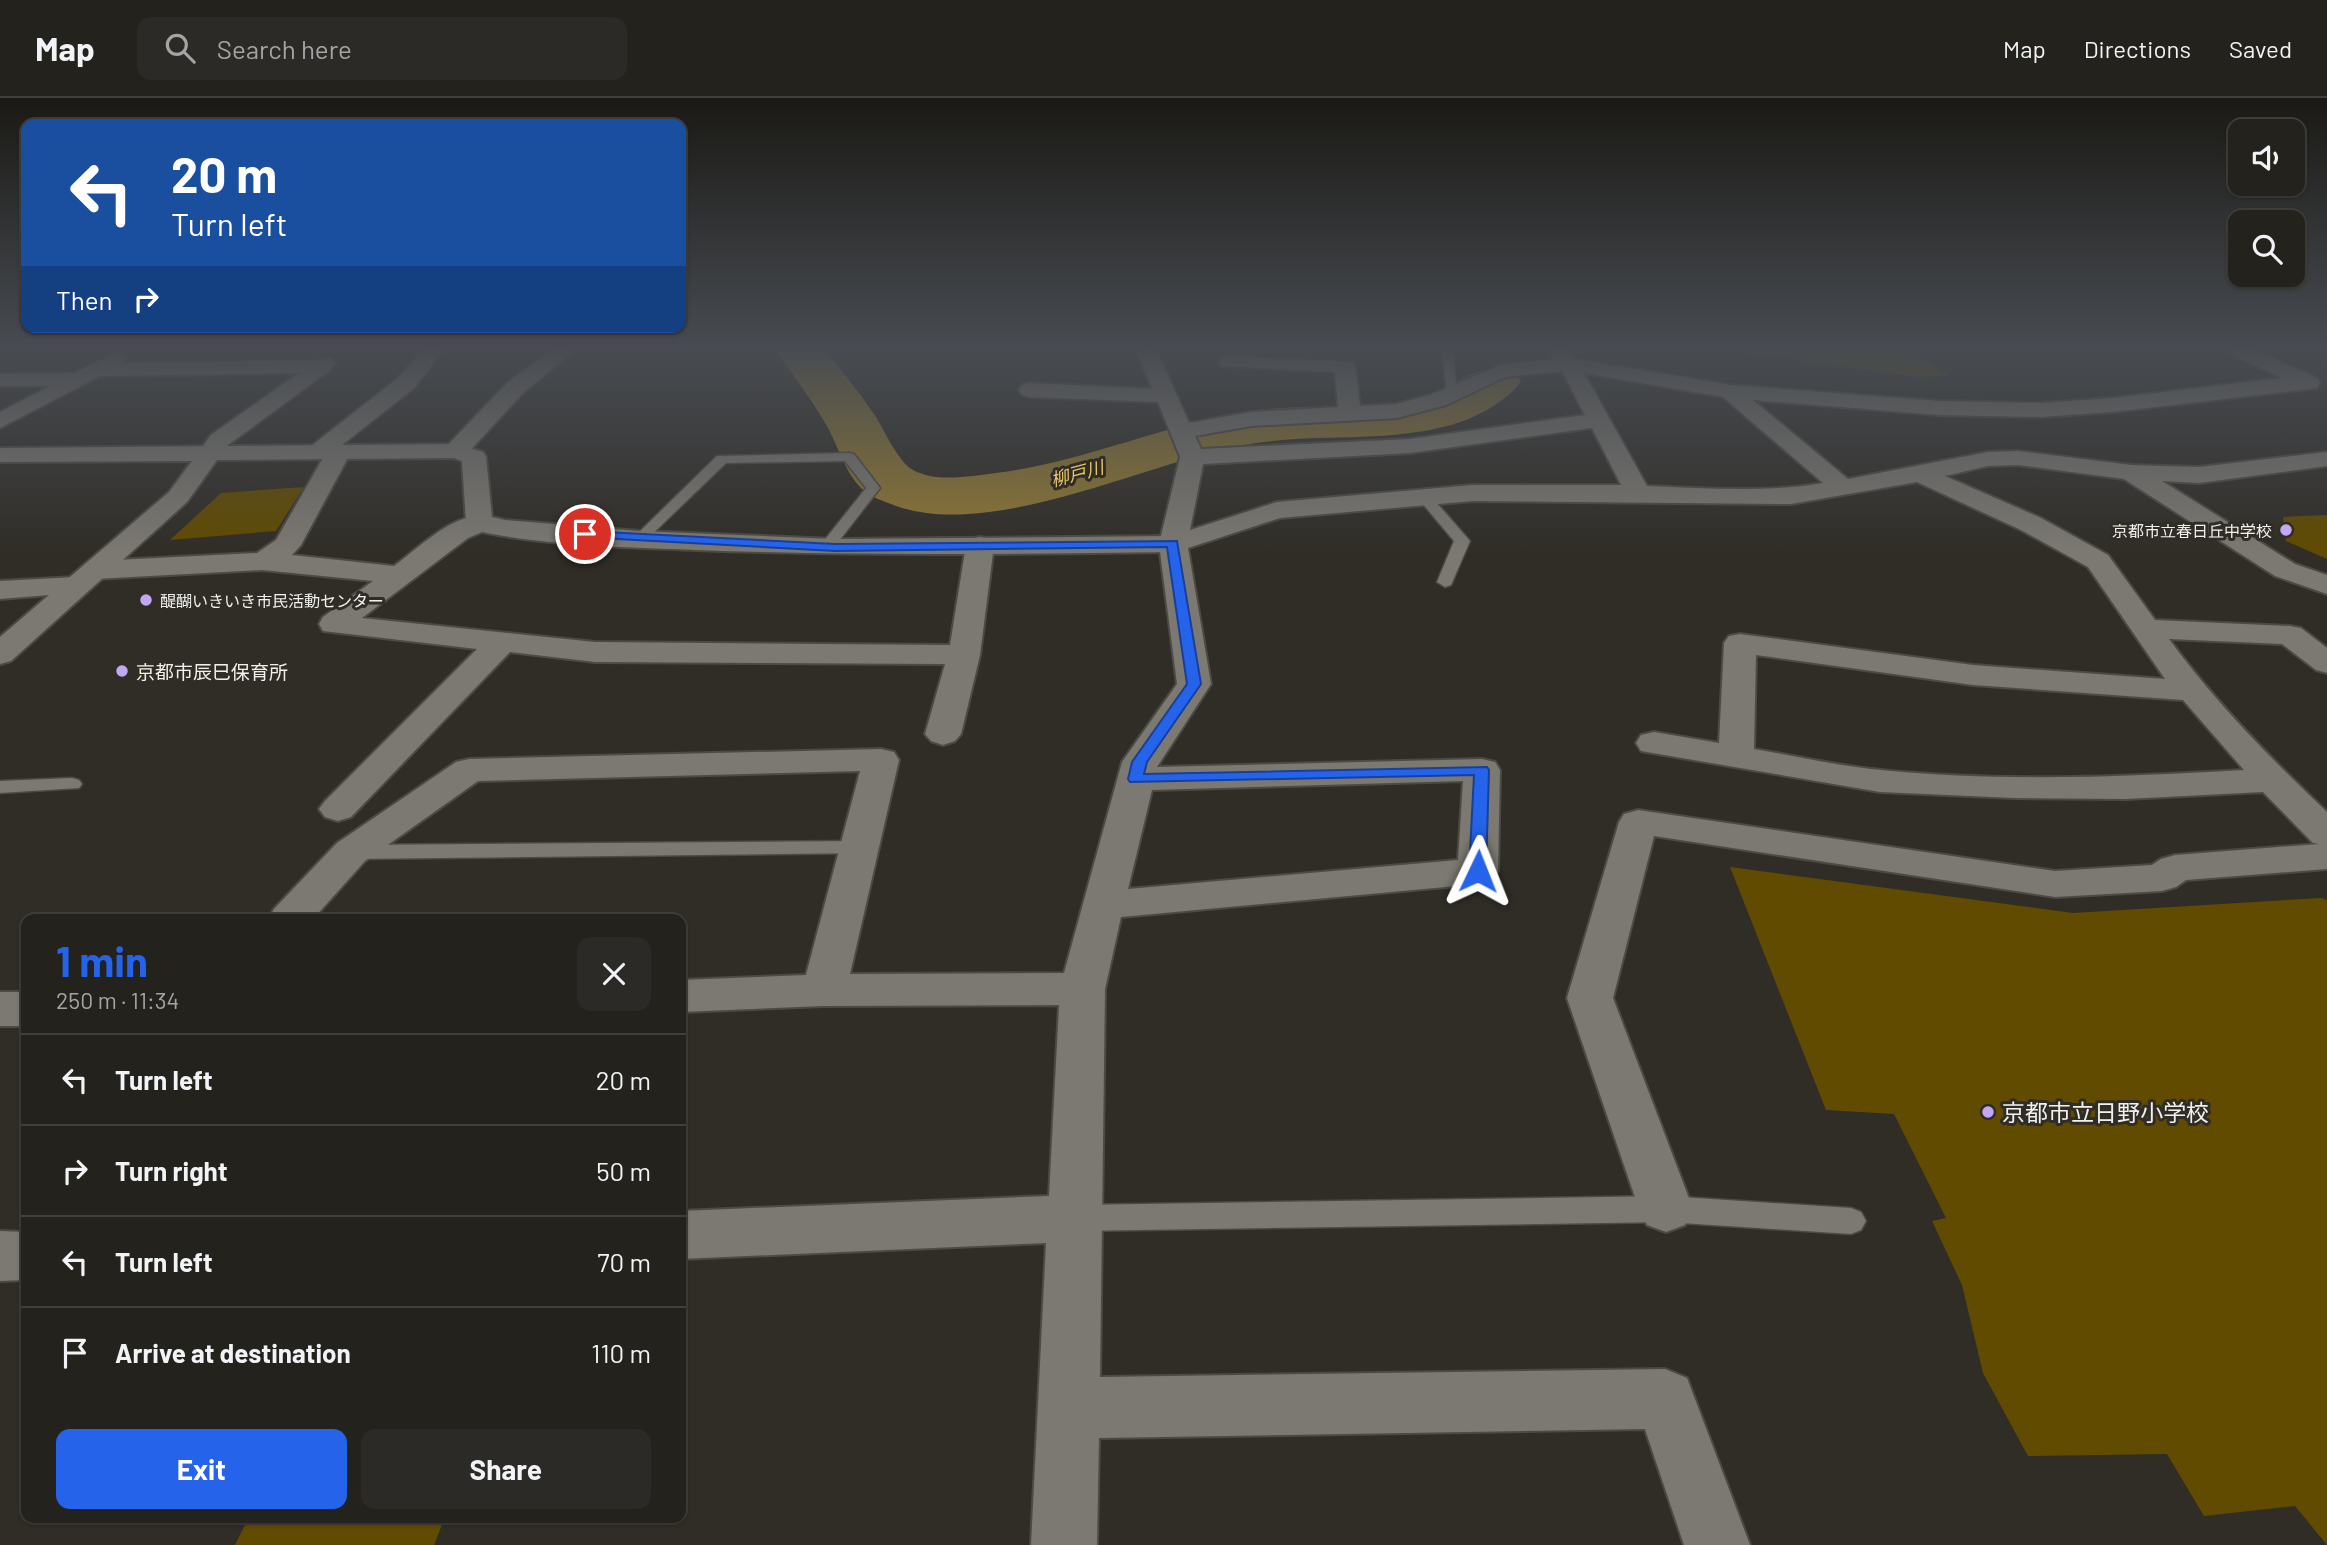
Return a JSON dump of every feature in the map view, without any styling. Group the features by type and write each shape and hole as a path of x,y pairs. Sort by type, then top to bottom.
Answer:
{"street":[{"path":"0,653 178,497 219,440 248,419"},
{"path":"262,561 277,554 287,545 329,452 366,419"},
{"path":"456,451 486,419"},
{"path":"1064,1545 1082,989 1140,762 1194,684 1173,544 1192,457 1175,419"},
{"path":"1181,431 1259,419"},
{"path":"1762,419 1843,487"},
{"path":"1192,457 1410,446 1599,421 1638,493"},
{"path":"0,455 456,451 474,457 479,523"},
{"path":"964,655 596,652 334,624 458,532 479,523 505,528 639,539 827,547 1173,544 1277,510 1473,493 1791,496 1920,474 1988,459 2018,458 2131,472 2199,475 2327,459"},
{"path":"2300,463 2327,475"},
{"path":"2131,472 2285,570 2327,585"},
{"path":"1920,474 2031,524 2098,561 2192,691 2272,780 2327,834"},
{"path":"943,734 964,655 980,545"},
{"path":"0,590 85,578 262,561 401,575"},
{"path":"2147,629 2290,635 2327,663"},
{"path":"338,809 502,642"},
{"path":"1736,757 1740,643 1973,676 2192,691"},
{"path":"1654,743 1880,782 2126,788 2272,780"},
{"path":"294,914 351,852 469,770 881,760 824,990"},
{"path":"1103,905 1478,871 1482,770 1135,779"},
{"path":"1666,1209 1590,998 1638,822 2055,884 2162,878 2175,868 2327,856"},
{"path":"686,996 824,990 1082,989"},
{"path":"0,1009 21,1009"},
{"path":"686,1235 1074,1219"},
{"path":"0,1256 21,1255"},
{"path":"1068,1408 1665,1399 1717,1545"}],"lane":[{"path":"639,539 722,458 849,457 873,488 827,547"},
{"path":"1424,497 1462,541 1445,582"},
{"path":"0,787 72,784"},
{"path":"351,852 859,848"},
{"path":"1074,1219 1666,1209 1852,1222"}],"shaded area":[{"path":"304,487 276,531 170,540 221,493"},
{"path":"2327,515 2327,559 2286,541 2283,517"},
{"name":"京都市立日野小学校","path":"1730,867 2073,913 2321,898 2327,900 2327,1545 2295,1506 2204,1516 2167,1454 2028,1456 1983,1373 1962,1285 1932,1221 1946,1218 1894,1114 1826,1110"},
{"path":"246,1523 443,1523 434,1545 235,1545"}],"waterway":[{"name":"柳戸川","path":"850,419 876,466 890,482 919,493 959,495 1006,490 1058,479 1258,426 1404,419"}],"place":[{"name":"京都市立春日丘中学校","path":"2286,530"},
{"name":"醍醐いきいき市民活動センター","path":"146,600"},
{"name":"京都市辰巳保育所","path":"122,671"},
{"name":"京都市立日野小学校","path":"1988,1112"}],"route":[{"path":"585,534 639,539 835,547 1173,544 1194,684 1140,762 1135,779 1482,770 1478,871"}]}
